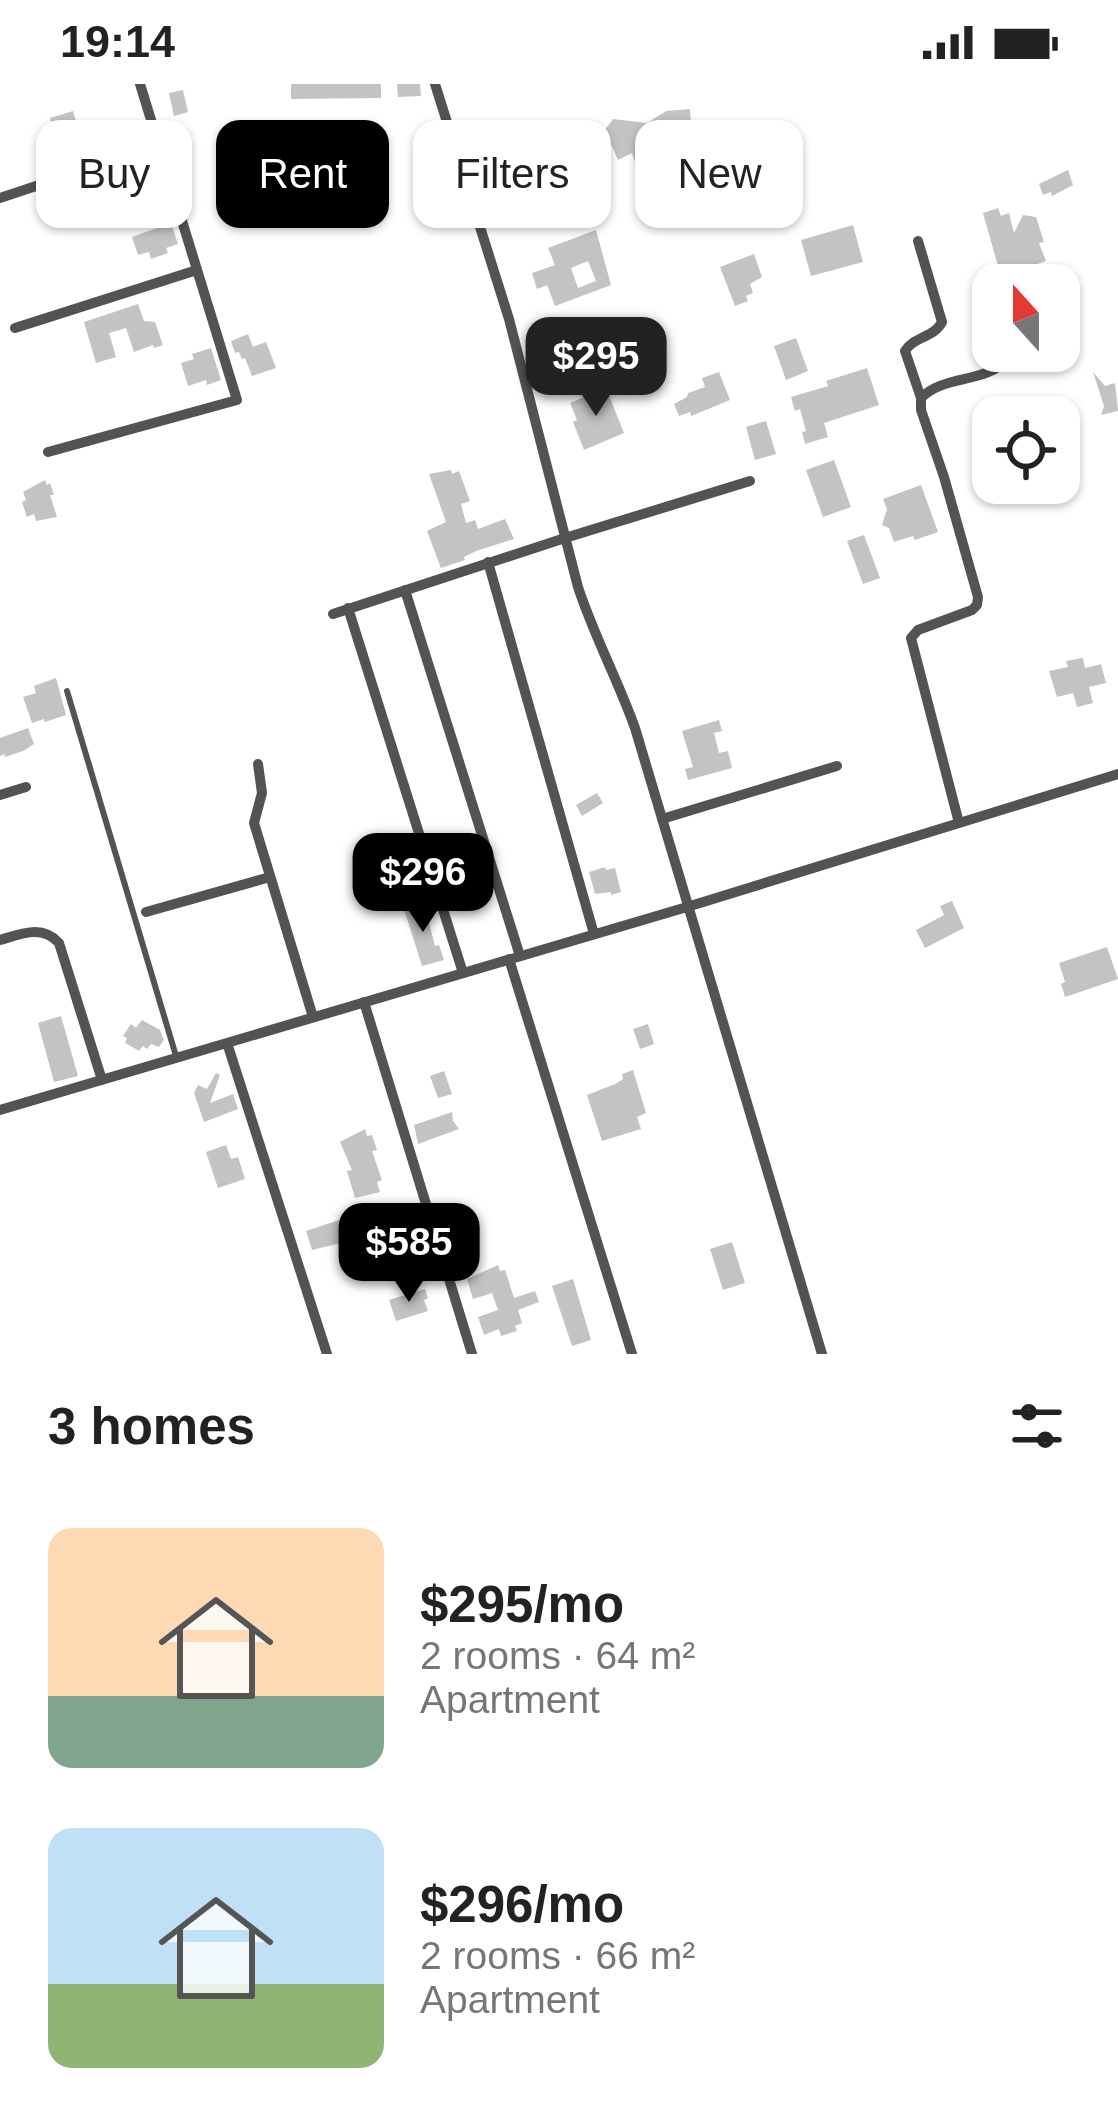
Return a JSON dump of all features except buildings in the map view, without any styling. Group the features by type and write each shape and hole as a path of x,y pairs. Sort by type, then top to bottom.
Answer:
{"street":[{"path":"140,84 151,120"},
{"path":"435,84 509,319 591,625 630,715 822,1354"},
{"path":"0,197 36,185"},
{"path":"48,452 237,400 184,228"},
{"path":"918,241 942,322 938,330 910,342 905,351 978,597 972,610 918,630 911,638 959,823"},
{"path":"15,328 197,270"},
{"path":"922,398 931,388 987,372"},
{"path":"332,614 750,481"},
{"path":"488,562 594,934"},
{"path":"405,590 632,1354"},
{"path":"348,608 464,973"},
{"path":"258,764 262,793 254,823 313,1017"},
{"path":"662,819 837,766"},
{"path":"0,1110 1118,774"},
{"path":"0,795 26,787"},
{"path":"146,912 270,877"},
{"path":"0,940 40,931 58,943 102,1080"},
{"path":"364,1002 472,1354"},
{"path":"227,1042 327,1354"}],"lane":[{"path":"68,691 176,1058"}]}
